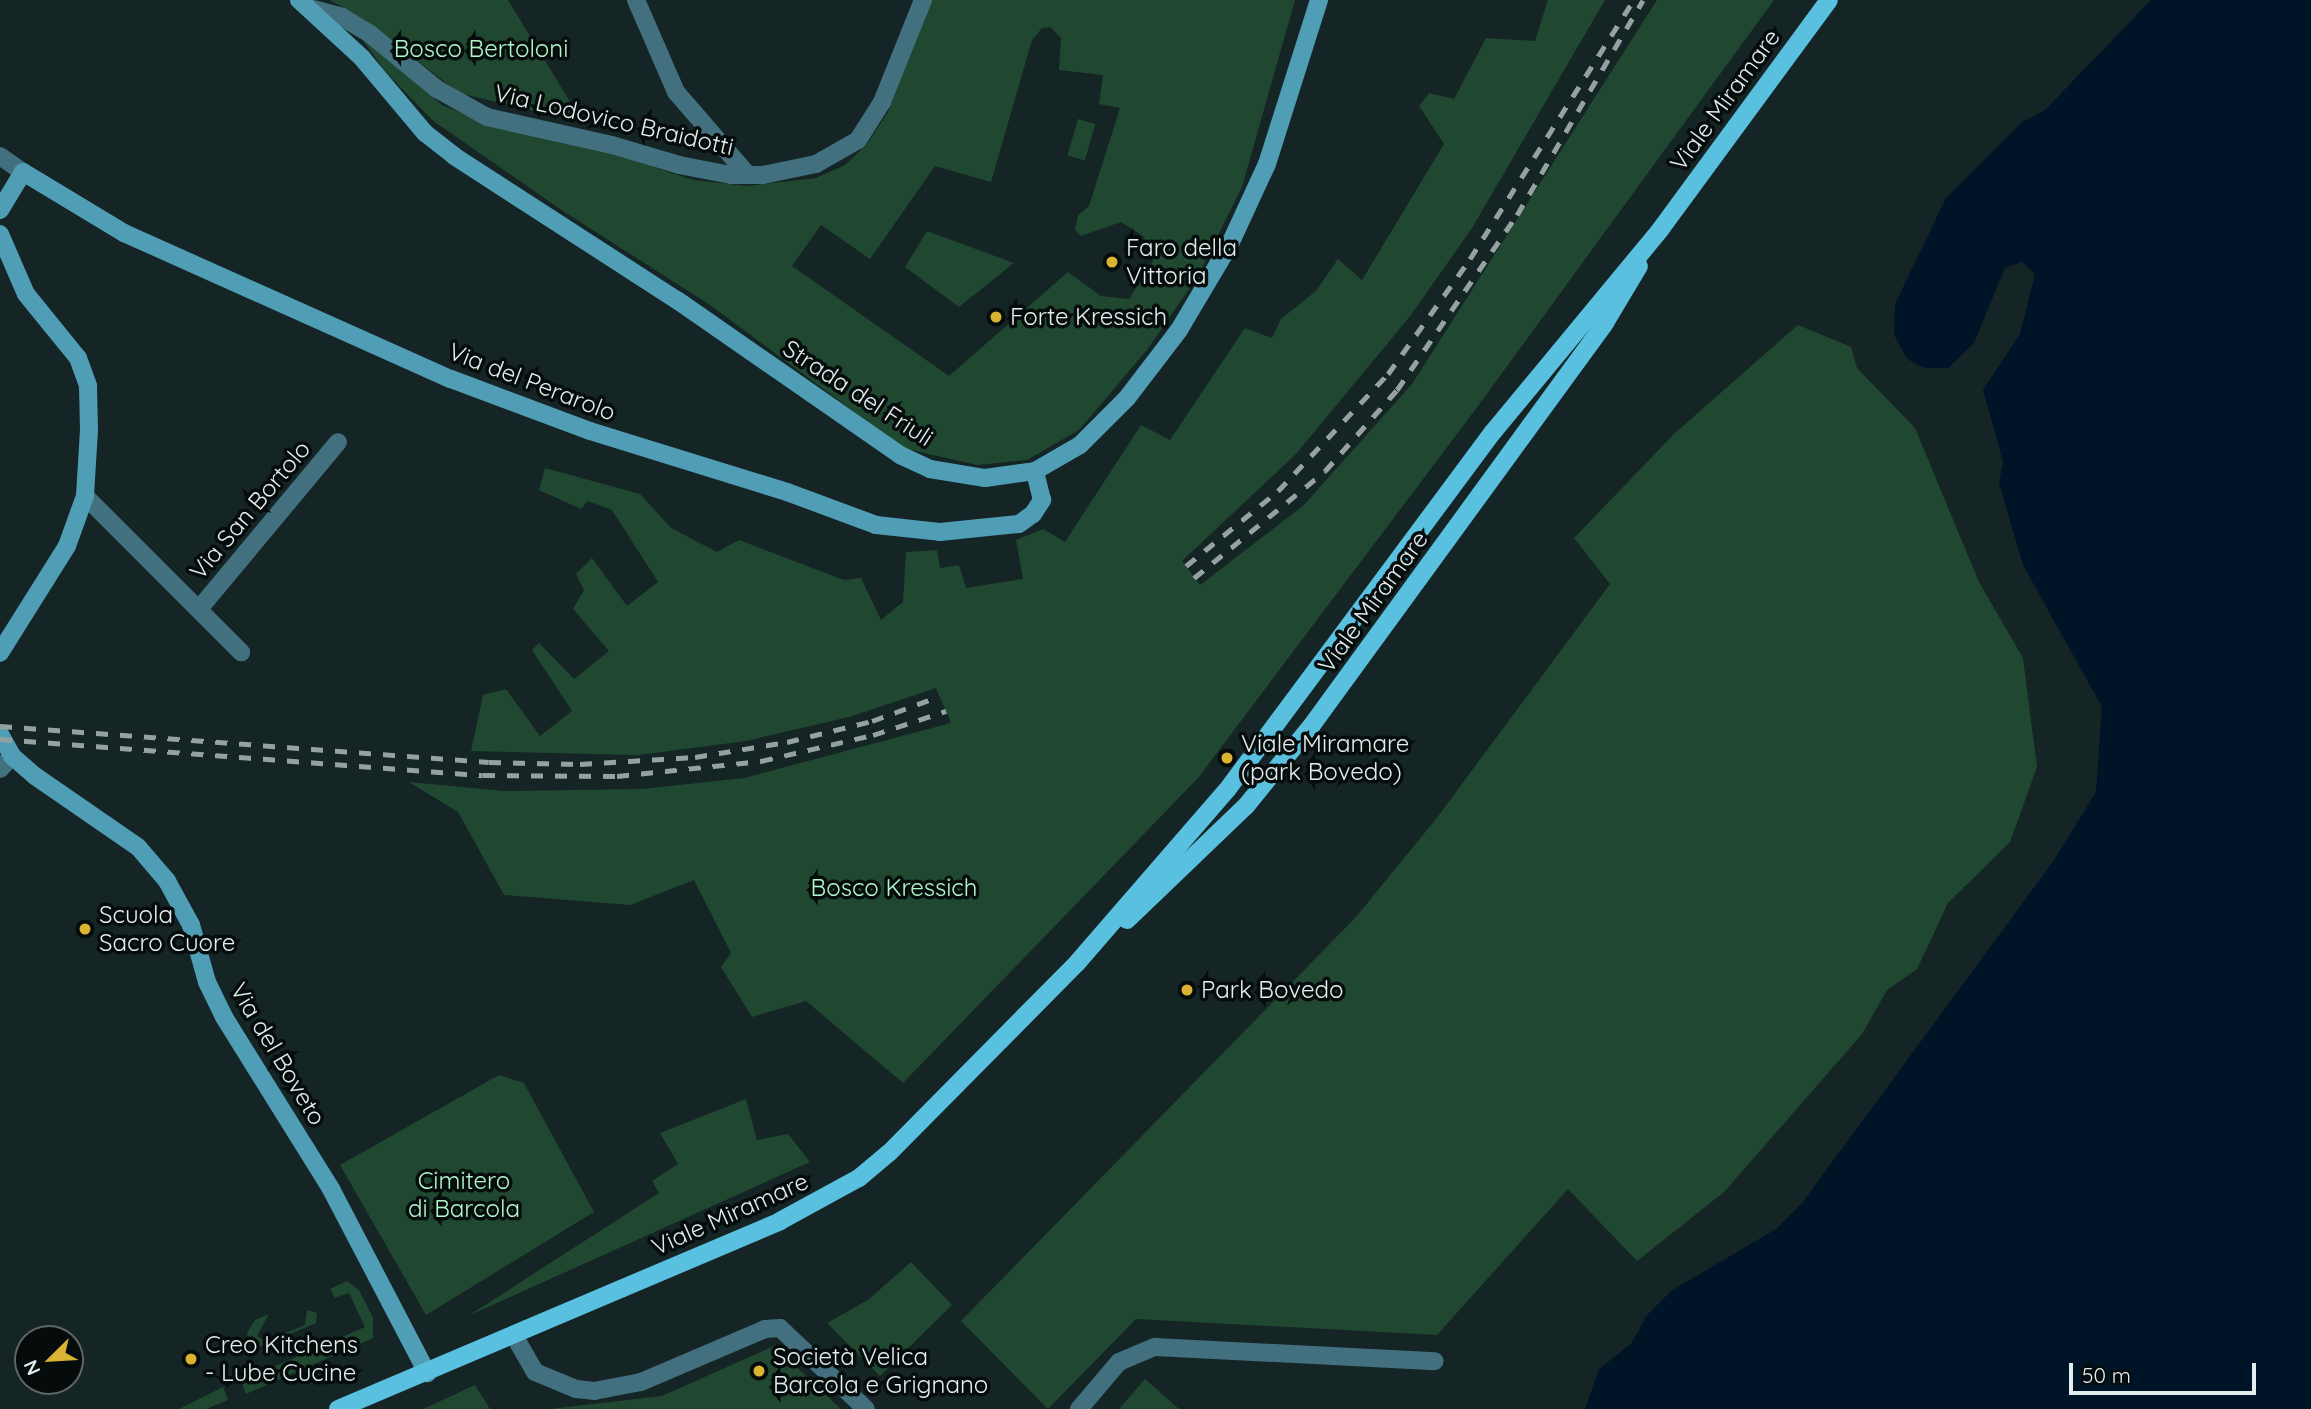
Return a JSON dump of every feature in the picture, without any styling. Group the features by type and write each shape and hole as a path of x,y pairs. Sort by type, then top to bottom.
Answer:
{"main road":[{"name":"Viale Miramare","path":"1077,963 1227,790 1541,370 1660,230 1829,0"},
{"name":"Viale Miramare","path":"338,1409 515,1337 780,1221 859,1178 1077,963 1166,886 1272,776 1605,323 1660,230"}],"street":[{"path":"636,0 676,92 748,175"},
{"name":"Via Lodovico Braidotti","path":"306,5 331,13 361,28 437,89 487,117 612,145 679,165 748,175 796,170 852,146 882,102 923,0"},
{"name":"Strada del Friuli","path":"306,5 362,58 425,133 454,156 666,293 891,450 930,469 970,477 1002,477 1035,471 1080,445 1112,415 1150,371 1208,285 1267,164 1319,0"},
{"name":"Via del Perarolo","path":"0,156 124,233 451,379 590,431 787,492 876,525 940,532 1019,524 1033,514 1042,500 1035,471"},
{"path":"0,210 23,172"},
{"path":"0,234 12,269 78,358 88,386 85,496 67,546 0,653"},
{"name":"Via San Bortolo","path":"199,610 338,442"},
{"name":"Via San Bortolo","path":"85,496 241,653"},
{"name":"Via del Boveto","path":"0,734 6,762 138,846 167,881 191,925 207,982 224,1017 331,1189 427,1373"},
{"path":"515,1337 535,1372 576,1390 594,1391 641,1382 765,1329 780,1328 866,1409"},
{"path":"1079,1409 1119,1362 1155,1347 1436,1361"}],"green space":[{"name":"Bosco Bertoloni","path":"330,0 508,0 583,123 459,93 366,21"},
{"path":"930,0 1295,0 1242,187 1198,276 1147,350 1079,430 1027,460 977,465 903,448 710,305 563,211 432,120 385,71 357,32 442,105 476,119 611,153 693,180 747,186 816,178 845,165 867,144 888,112","holes":["1050,27 1061,38 1059,70 1103,75 1099,104 1120,108 1089,206 1078,215 1075,230 1081,236 1121,222 1143,236 1153,261 1129,299 1101,296 1068,272 949,376 792,266 821,225 870,259 935,166 991,182 1032,40 1042,28"]},
{"name":"Bosco Kressich","path":"1548,0 1605,0 1472,228 1411,315 1296,454 1182,561 1200,585 1303,506 1412,384 1657,0 1774,0 1478,406 1198,778 903,1083 806,1001 752,1017 721,967 731,953 694,880 630,905 504,895 458,812 409,782 504,791 642,789 744,778 951,723 936,688 849,717 746,741 639,755 471,751 483,695 506,689 540,736 572,711 532,650 539,643 574,679 609,651 573,609 584,590 576,574 592,558 627,606 658,582 612,510 587,501 581,509 539,490 545,468 640,494 671,528 717,552 739,540 844,580 861,578 881,620 903,602 906,552 937,550 940,568 959,565 966,588 1023,579 1016,540 1043,529 1065,542 1141,425 1170,440 1245,328 1272,338 1281,319 1316,291 1338,259 1362,280 1444,144 1419,106 1429,93 1454,99 1486,38 1535,41"},
{"path":"1078,119 1095,124 1085,160 1068,156"},
{"path":"927,231 1014,263 959,307 905,267"},
{"path":"1798,325 1851,347 1857,368 1915,428 1979,582 2023,658 2037,767 2010,842 1948,903 1917,969 1887,990 1862,1034 1724,1192 1637,1261 1568,1189 1437,1335 1136,1319 1048,1409 961,1321 1356,917 1436,819 1610,584 1574,538 1675,433"},
{"name":"Cimitero di Barcola","path":"499,1075 524,1083 594,1212 426,1315 340,1165"},
{"path":"746,1099 757,1140 788,1134 810,1162 468,1316 659,1193 652,1181 678,1164 660,1133"},
{"path":"911,1262 952,1305 880,1376 827,1323 868,1300"},
{"path":"347,1281 359,1290 373,1318 373,1338 246,1394 241,1381 365,1327 349,1293 335,1298 330,1289"},
{"path":"307,1310 317,1313 316,1323 260,1347 249,1340 247,1333 255,1320 269,1314 257,1336 266,1341 305,1325"},
{"name":"Società Velica Barcola e Grignano","path":"774,1346 841,1409 550,1409 662,1396"},
{"path":"1145,1379 1179,1409 1119,1409"},
{"path":"475,1385 490,1409 423,1409"},
{"path":"223,1387 228,1400 206,1409 179,1409"}],"water":[{"path":"2151,0 2311,0 2311,1409 1585,1409 1599,1369 1631,1344 1647,1315 1671,1291 1776,1229 1802,1203 2052,863 2096,792 2102,707 2023,565 1999,483 2003,462 1983,390 2020,334 2035,274 2022,262 2005,268 1974,343 1948,368 1925,368 1907,359 1894,335 1895,304 1946,198 2021,123 2045,110"}],"railway":[{"path":"1194,578 1325,471 1397,390 1517,215 1643,0"},
{"path":"1186,566 1278,491 1388,374 1470,259 1632,3"},
{"path":"0,726 489,762 580,764 695,757 787,742 872,721 940,696"},
{"path":"0,739 483,775 617,776 761,761 873,735 946,711"}],"place":[{"name":"Faro della Vittoria","path":"1112,262"},
{"name":"Forte Kressich","path":"996,317"},
{"name":"Viale Miramare (park Bovedo)","path":"1227,758"},
{"name":"Scuola Sacro Cuore","path":"85,929"},
{"name":"Park Bovedo","path":"1187,990"},
{"name":"Creo Kitchens - Lube Cucine","path":"191,1359"},
{"name":"Società Velica Barcola e Grignano","path":"759,1371"}]}
